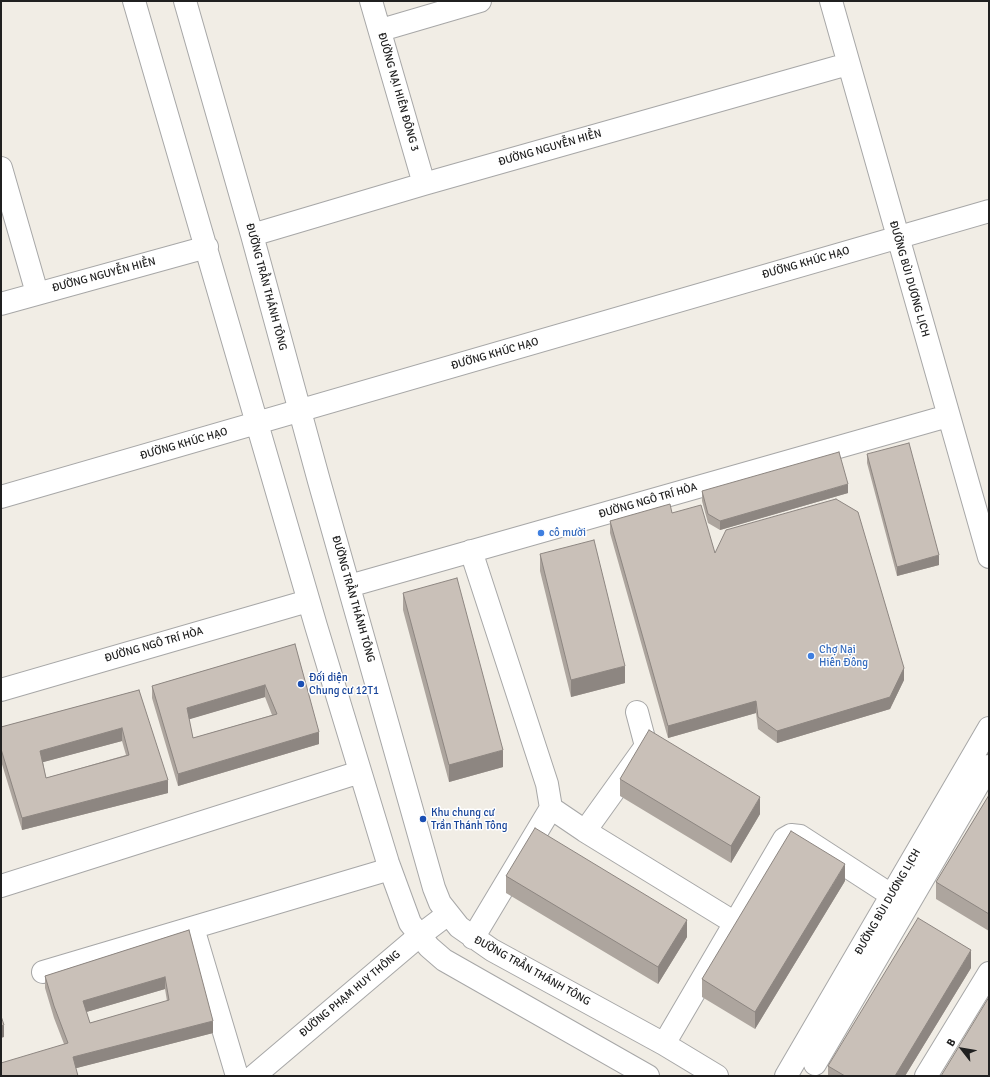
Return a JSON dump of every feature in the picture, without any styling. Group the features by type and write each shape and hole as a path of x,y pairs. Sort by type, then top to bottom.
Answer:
{"street":[{"path":"134,1 258,422 308,601 390,869 404,910 419,936 429,948 456,967 648,1076"},
{"name":"ĐƯỜNG TRẦN THÁNH TÔNG","path":"185,1 252,235 348,586 434,888 440,903 459,927 492,950 664,1044 718,1076"},
{"name":"ĐƯỜNG NẠI HIÊN ĐÔNG 3","path":"371,1 381,30 424,184"},
{"path":"381,30 480,1"},
{"name":"ĐƯỜNG BÙI DƯƠNG LỊCH","path":"831,1 989,557"},
{"name":"ĐƯỜNG NGUYỄN HIỀN","path":"252,235 424,184 848,64"},
{"path":"1,168 37,294"},
{"name":"ĐƯỜNG KHÚC HẠO","path":"1,498 258,422 989,211"},
{"name":"ĐƯỜNG NGUYỄN HIỀN","path":"1,304 207,247"},
{"name":"ĐƯỜNG NGÔ TRÍ HÒA","path":"348,586 948,416"},
{"path":"471,551 547,784 551,808 473,938"},
{"name":"ĐƯỜNG NGÔ TRÍ HÒA","path":"1,690 308,601"},
{"path":"585,832 646,746 637,712"},
{"name":"ĐƯỜNG BÙI DƯƠNG LỊCH","path":"786,1076 891,895 923,860 989,728"},
{"path":"814,1064 923,860 989,766"},
{"path":"1,886 360,772"},
{"path":"551,808 585,832 735,923"},
{"path":"664,1044 784,839 791,835 800,836 891,895"},
{"path":"923,860 950,876"},
{"path":"43,972 390,869"},
{"name":"ĐƯỜNG PHẠM HUY THÔNG","path":"254,1076 419,936 448,914"},
{"path":"193,928 237,1076"},
{"path":"926,1076 989,973"}],"building":[{"path":"909,443 939,555 897,567 867,454"},
{"path":"839,452 848,484 720,521 708,514 702,491"},
{"path":"836,499 858,512 904,668 890,697 777,731 758,717 756,701 668,726 610,521 670,504 672,513 701,505 715,553 726,530"},
{"path":"594,540 625,666 571,680 540,554"},
{"path":"457,578 503,750 449,765 403,593"},
{"path":"295,644 319,732 178,774 152,686","holes":["265,685 277,714 193,738 187,708"]},
{"path":"139,690 168,780 22,818 1,749 1,727","holes":["122,728 129,755 46,778 40,751"]},
{"path":"649,730 760,797 731,846 620,779"},
{"path":"989,795 989,914 936,882"},
{"path":"535,828 687,920 658,967 506,876"},
{"path":"791,831 845,864 755,1012 702,979"},
{"path":"918,918 971,950 895,1076 845,1076 828,1066"},
{"path":"189,930 213,1021 73,1057 78,1076 1,1076 1,1063 68,1043 54,1006 45,976","holes":["165,977 169,1000 90,1023 83,1001"]},
{"path":"989,997 989,1076 941,1076"},
{"path":"1,1016 4,1025 1,1026"}],"place":[{"name":"cô mười","path":"541,533"},
{"name":"Chợ Nại Hiên Đông","path":"811,656"},
{"name":"Đối diện Chung cư 12T1","path":"301,684"},
{"name":"Khu chung cư Trần Thánh Tông","path":"423,819"}]}
